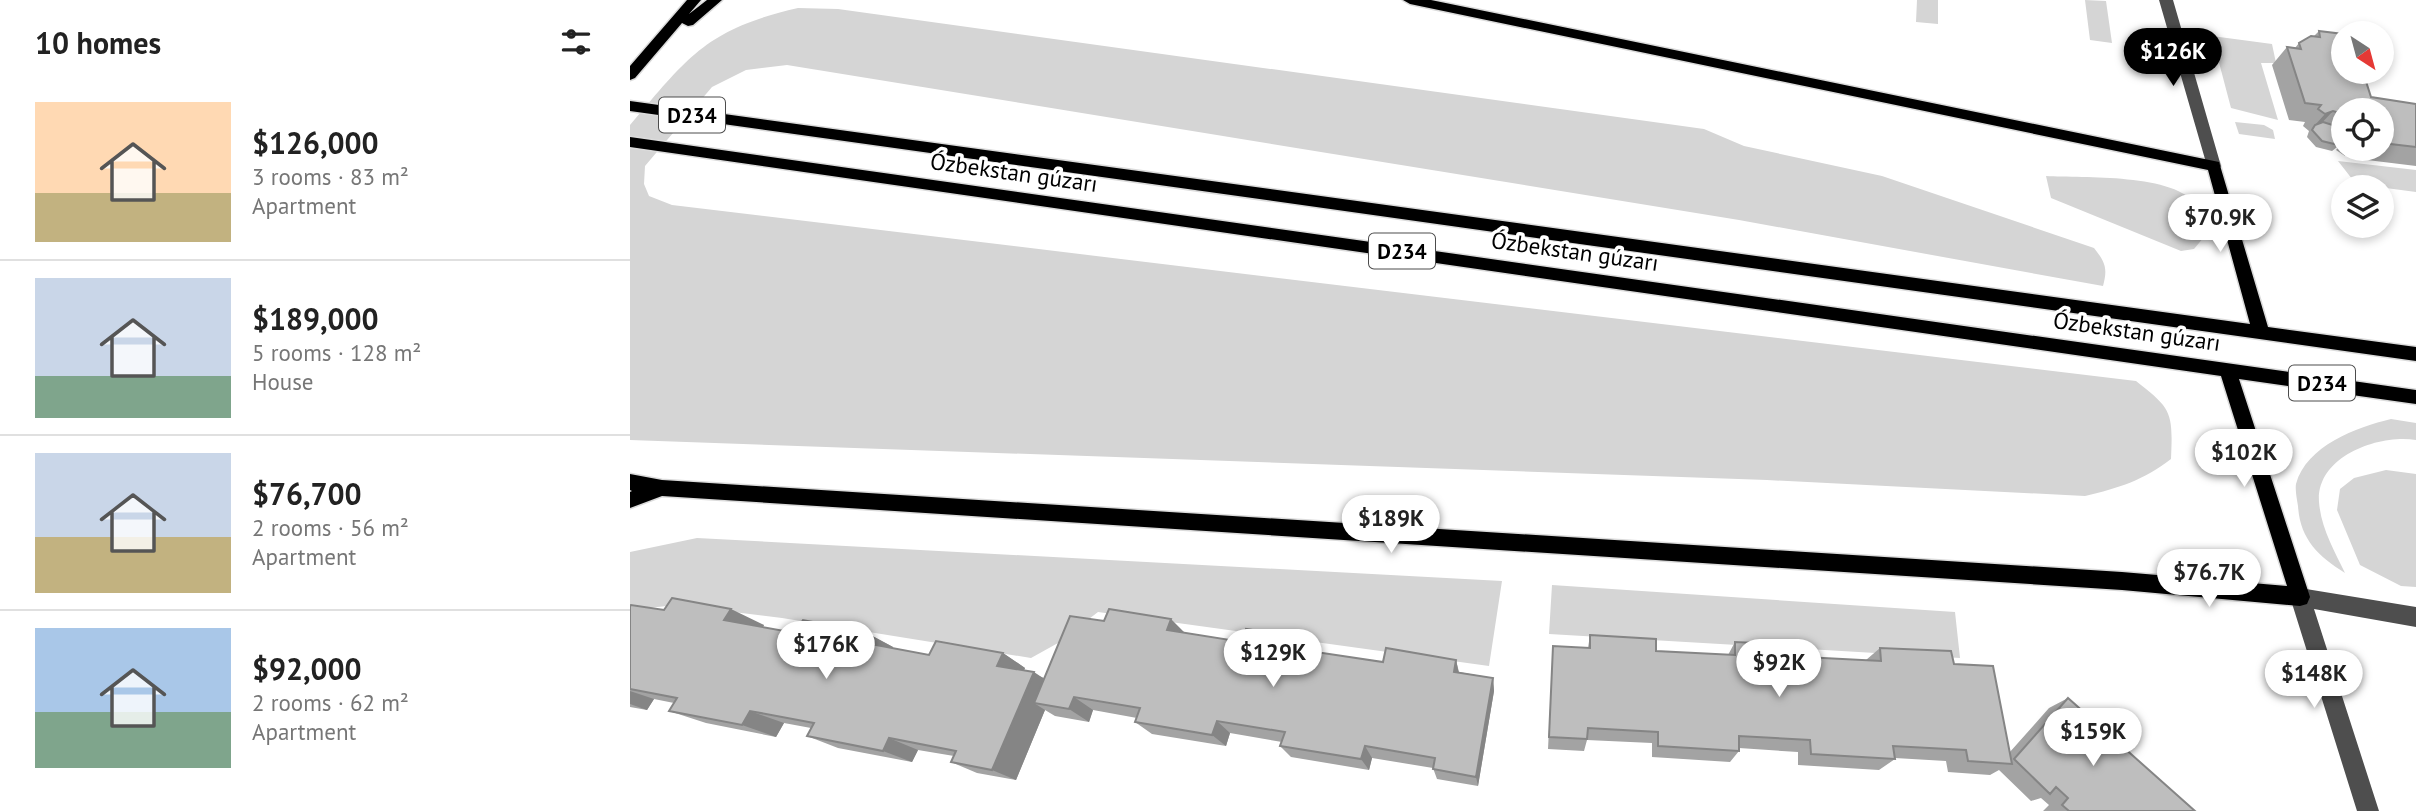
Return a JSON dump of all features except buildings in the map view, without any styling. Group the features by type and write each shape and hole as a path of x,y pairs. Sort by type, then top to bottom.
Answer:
{"main road":[{"path":"630,75 694,0"},
{"path":"645,58 715,0"},
{"path":"1410,0 2214,166 2261,332"},
{"name":"Ózbekstan gúzarı","path":"630,106 2416,354"},
{"name":"Ózbekstan gúzarı","path":"630,142 2416,397"},
{"path":"630,482 662,488 2094,579 2300,597 2227,369"},
{"path":"630,500 662,488"}],"street":[{"path":"2166,0 2214,166"},
{"path":"2368,811 2300,597 2416,617"}],"shaded area":[{"path":"1917,0 1938,0 1938,24 1916,22"},
{"path":"2085,0 2106,1 2112,43 2090,40"},
{"path":"798,8 838,9 1704,129 1744,146 1882,176 2094,248 2104,265 2103,286 1739,220 787,65 746,70 712,87 645,166 644,184 649,196 672,205 2136,381 2157,398 2168,413 2171,459 2151,473 2131,482 2085,496 1767,480 630,440 630,125 668,81 701,49 741,26"},
{"path":"2212,36 2272,44 2276,63 2261,63 2278,120 2231,108"},
{"path":"2235,122 2264,125 2273,130 2275,139 2239,134"},
{"path":"2338,161 2416,170 2416,192 2394,189 2394,175 2349,175"},
{"path":"2046,176 2128,179 2170,188 2186,195 2197,206 2204,237 2194,249 2181,251 2051,198"},
{"path":"2391,419 2416,423 2416,440 2385,441 2352,452 2328,472 2321,486 2319,502 2322,521 2345,573 2312,546 2302,528 2296,484 2310,459 2334,440 2363,427"},
{"path":"2386,470 2416,474 2416,587 2401,586 2360,565 2337,510 2340,489 2354,478"},
{"path":"697,538 1502,581 1489,666 1098,612 1058,643 1031,658 782,618 676,605 630,610 630,552"},
{"path":"1552,585 1955,612 1960,658 1549,634"}]}
